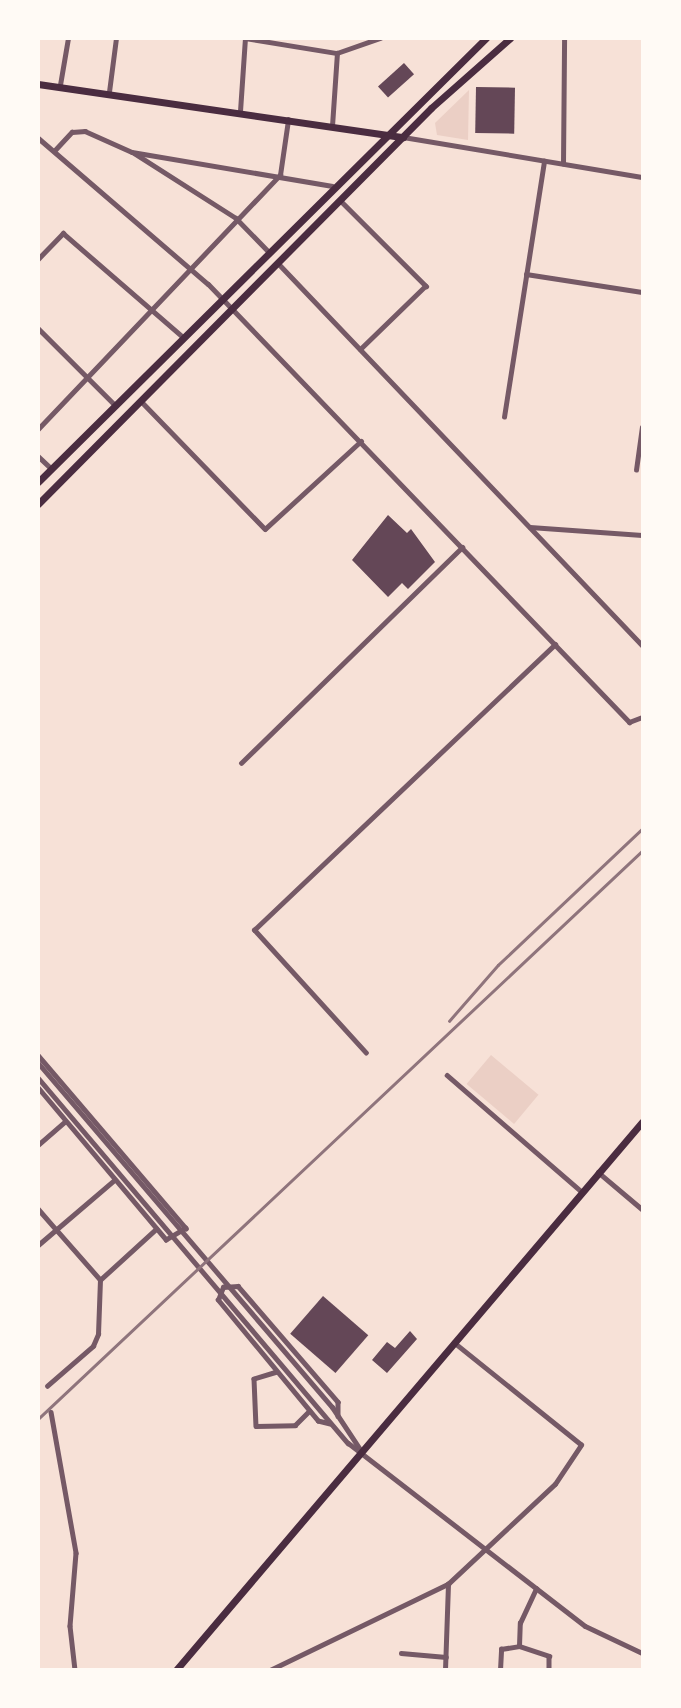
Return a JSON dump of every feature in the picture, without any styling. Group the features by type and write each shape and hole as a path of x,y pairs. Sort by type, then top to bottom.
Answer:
{"main road":[{"path":"38,482 116,407 332,186 486,38"},
{"path":"38,504 498,42 510,38"},
{"path":"38,84 240,111 383,136 403,137"},
{"path":"176,1670 642,1122"}],"street":[{"path":"60,85 68,38"},
{"path":"109,92 116,38"},
{"path":"240,111 245,38 337,53 380,38"},
{"path":"563,164 564,38"},
{"path":"331,127 337,53"},
{"path":"38,429 90,380 193,271 236,218 280,175 288,119"},
{"path":"54,151 69,134 85,131 132,152 236,218 268,251"},
{"path":"403,137 642,177"},
{"path":"38,138 193,271 233,309 362,440 629,722 642,717"},
{"path":"132,152 280,175 332,186"},
{"path":"503,417 544,161"},
{"path":"340,200 426,286 361,349"},
{"path":"38,259 63,233 183,337"},
{"path":"277,262 642,645"},
{"path":"526,274 642,292"},
{"path":"38,328 116,407"},
{"path":"141,401 265,529 362,440"},
{"path":"636,470 642,427"},
{"path":"38,456 52,469"},
{"path":"530,527 642,535"},
{"path":"241,764 462,546"},
{"path":"366,1053 254,930 555,644"},
{"path":"38,1055 186,1227 170,1241 156,1229 38,1088"},
{"path":"38,1063 111,1157 330,1424 585,1626 642,1653"},
{"path":"447,1074 581,1191"},
{"path":"38,1078 332,1407 361,1451"},
{"path":"38,1145 64,1122"},
{"path":"598,1171 642,1209"},
{"path":"38,1245 114,1180"},
{"path":"38,1209 100,1280"},
{"path":"47,1386 96,1343 100,1280 156,1229"},
{"path":"330,1424 309,1411 218,1300 230,1283 338,1402 338,1416"},
{"path":"270,1670 448,1584 488,1550 555,1485 581,1445 454,1343"},
{"path":"277,1372 254,1379 255,1424 295,1425 309,1411"},
{"path":"51,1412 76,1553 70,1626 75,1670"},
{"path":"445,1670 448,1584"},
{"path":"519,1646 520,1623 537,1588"},
{"path":"500,1670 501,1649 519,1646 549,1656 549,1670"},
{"path":"401,1653 446,1657"}],"shaded area":[{"path":"469,90 468,140 437,135 435,123"},
{"path":"491,1055 538,1095 514,1124 467,1084"}],"building":[{"path":"404,63 414,74 388,98 378,86"},
{"path":"476,87 515,88 514,134 475,133"},
{"path":"388,515 407,533 411,529 435,562 408,589 402,583 388,597 352,560"},
{"path":"323,1296 368,1335 335,1373 290,1334"},
{"path":"410,1331 417,1339 387,1373 372,1360 387,1342 395,1348"}],"railway":[{"path":"449,1021 498,965 642,829"},
{"path":"38,1419 642,851"}]}
